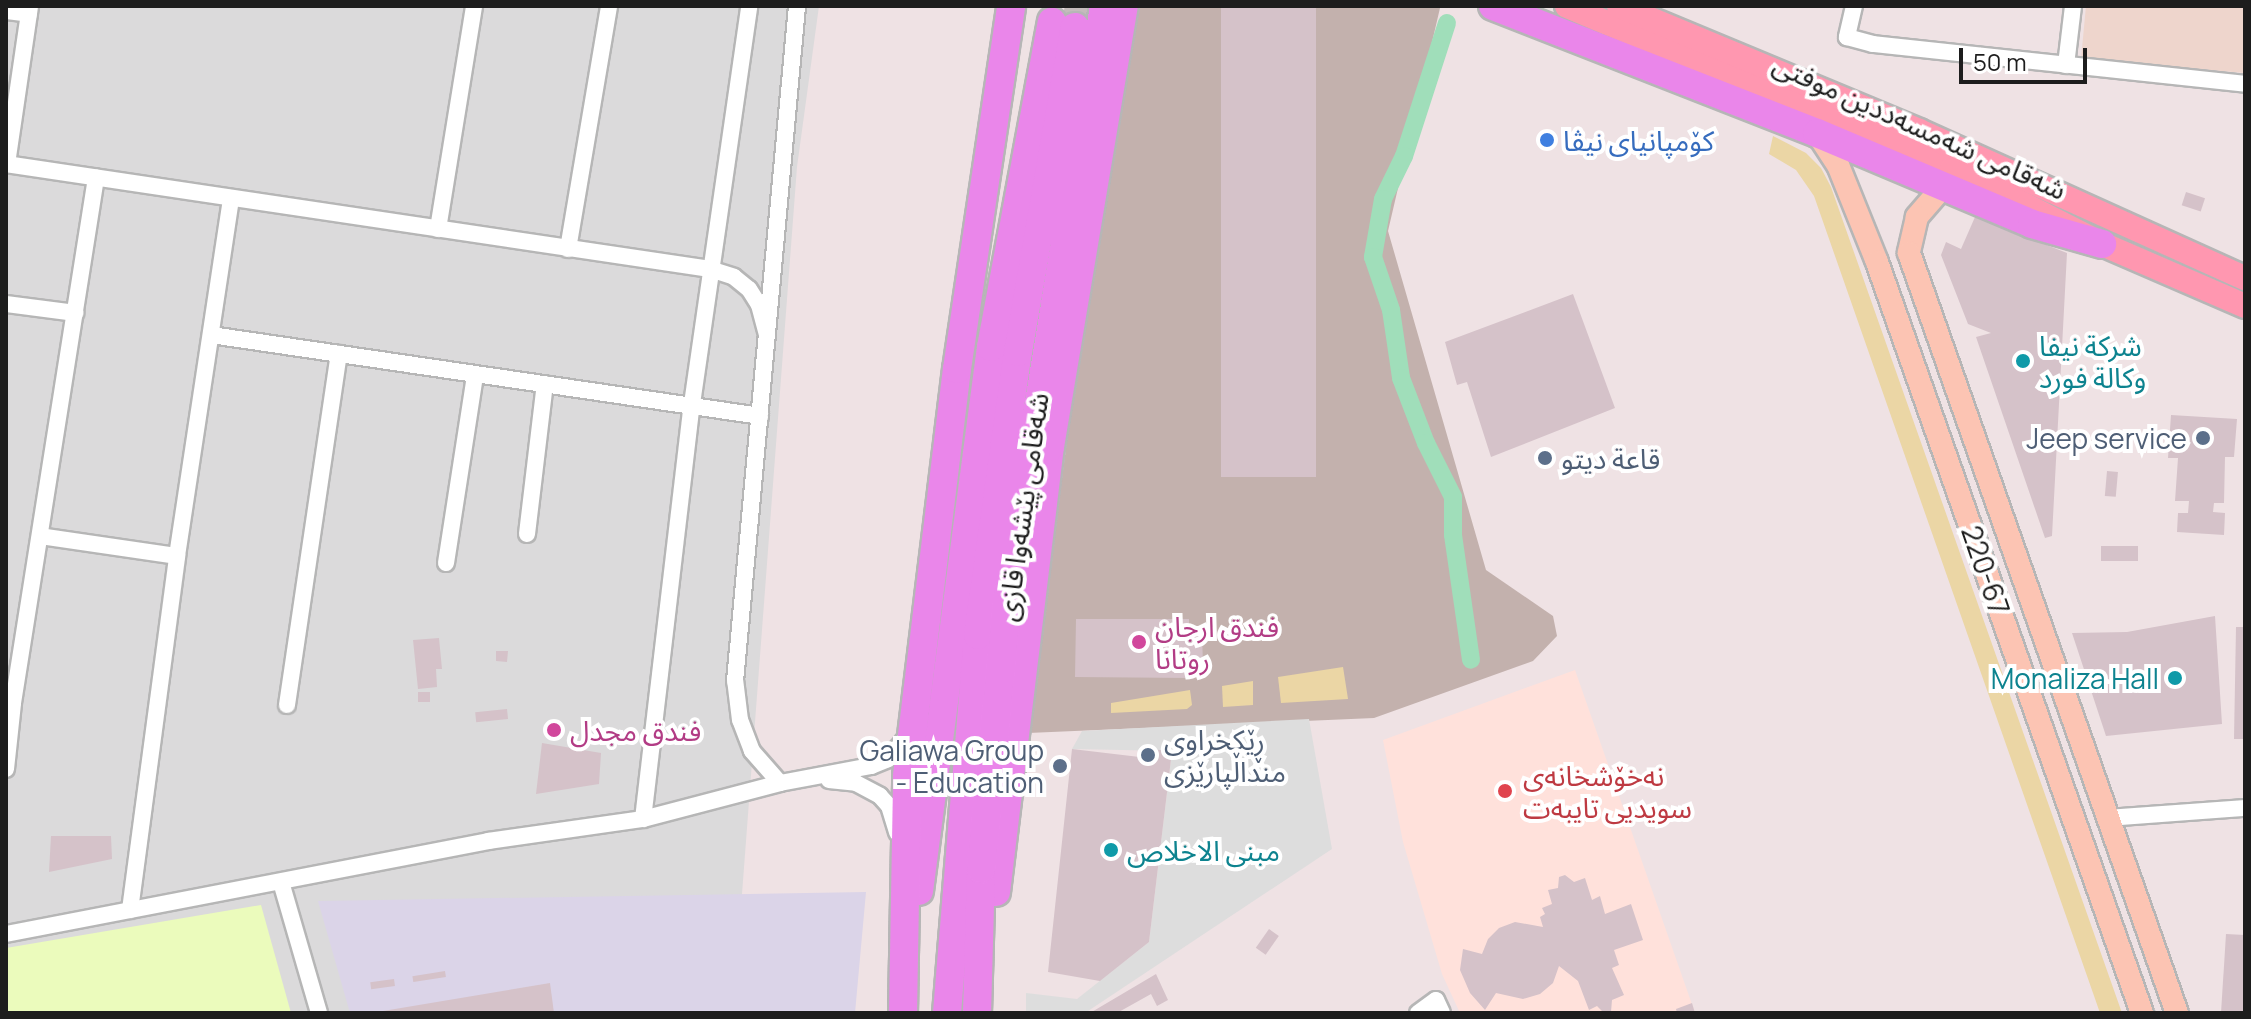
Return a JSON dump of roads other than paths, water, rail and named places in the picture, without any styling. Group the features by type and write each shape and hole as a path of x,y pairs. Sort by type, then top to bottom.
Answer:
{"highway":[{"path":"996,116 1003,6"},
{"name":"شەقامی پێشەوا قازی","path":"904,1013 904,864 914,720 957,369 1011,6"},
{"path":"1003,71 1024,6"},
{"path":"1075,28 1097,6"},
{"name":"شەقامی پێشەوا قازی","path":"904,1013 951,632 991,347 1075,28 1104,6"},
{"path":"978,1000 1002,857 1050,447 1124,6"},
{"path":"1493,6 1817,133 1941,189 2032,224 2102,244"},
{"name":"شەقامی پێشەوا قازی","path":"978,1000 981,869 1009,585 1075,28"},
{"name":"شەقامی پێشەوا قازی","path":"947,1013 978,635 1018,352 1075,28"}],"main road":[{"name":"شەقامی شەمسەددین موفتی","path":"1567,6 1952,168 2102,244 2245,306"},
{"name":"شەقامی شەمسەددین موفتی","path":"1619,6 1646,11 2245,278"}],"street":[{"path":"438,229 474,6"},
{"path":"568,249 609,6"},
{"path":"643,819 692,404 749,6"},
{"path":"780,783 752,751 740,720 735,681 797,6"},
{"path":"1854,6 1847,37 1873,44 2245,84"},
{"path":"2066,65 2073,6"},
{"path":"6,11 30,10 6,164 710,269 734,277 749,289 759,305 767,335"},
{"name":"220-67","path":"1817,133 1838,165 1877,262 2142,1013"},
{"path":"6,769 9,703 40,536 96,178"},
{"path":"1877,262 1890,248 1909,253 1917,217 1941,189"},
{"path":"130,910 177,556 231,198"},
{"name":"220-67","path":"1909,253 2177,1013"},
{"path":"6,304 75,313"},
{"path":"211,335 760,416"},
{"path":"287,705 339,354"},
{"path":"446,563 475,375"},
{"path":"527,534 545,384"},
{"path":"40,536 177,556"},
{"path":"6,934 488,841 643,819 780,783 871,766 888,759 904,744 914,720"},
{"path":"780,783 835,780 870,789 889,806 904,864"},
{"path":"2108,818 2245,808"},
{"path":"281,882 319,1013"},
{"path":"1418,1013 1436,1000 1442,1013"}],"waterway":[{"path":"1447,23 1404,156 1383,199 1373,257 1391,310 1401,378 1426,443 1453,497 1453,535 1471,660"}],"tunnel":[{"path":"1075,27 1079,6"}],"place":[{"name":"کۆمپانیای نیڤا","path":"1547,140"},
{"name":"شركة نيفا وكالة فورد","path":"2023,361"},
{"name":"Jeep service","path":"2203,438"},
{"name":"قاعة ديتو","path":"1545,458"},
{"name":"فندق ارجان روتانا","path":"1139,642"},
{"name":"Monaliza Hall","path":"2175,678"},
{"name":"فندق مجدل","path":"554,730"},
{"name":"ڕێکخراوی منداڵپارێزی","path":"1148,755"},
{"name":"Galiawa Group - Education","path":"1060,766"},
{"name":"نەخۆشخانەی سویدیی تایبەت","path":"1505,791"},
{"name":"مبنى الاخلاص","path":"1111,850"}]}
